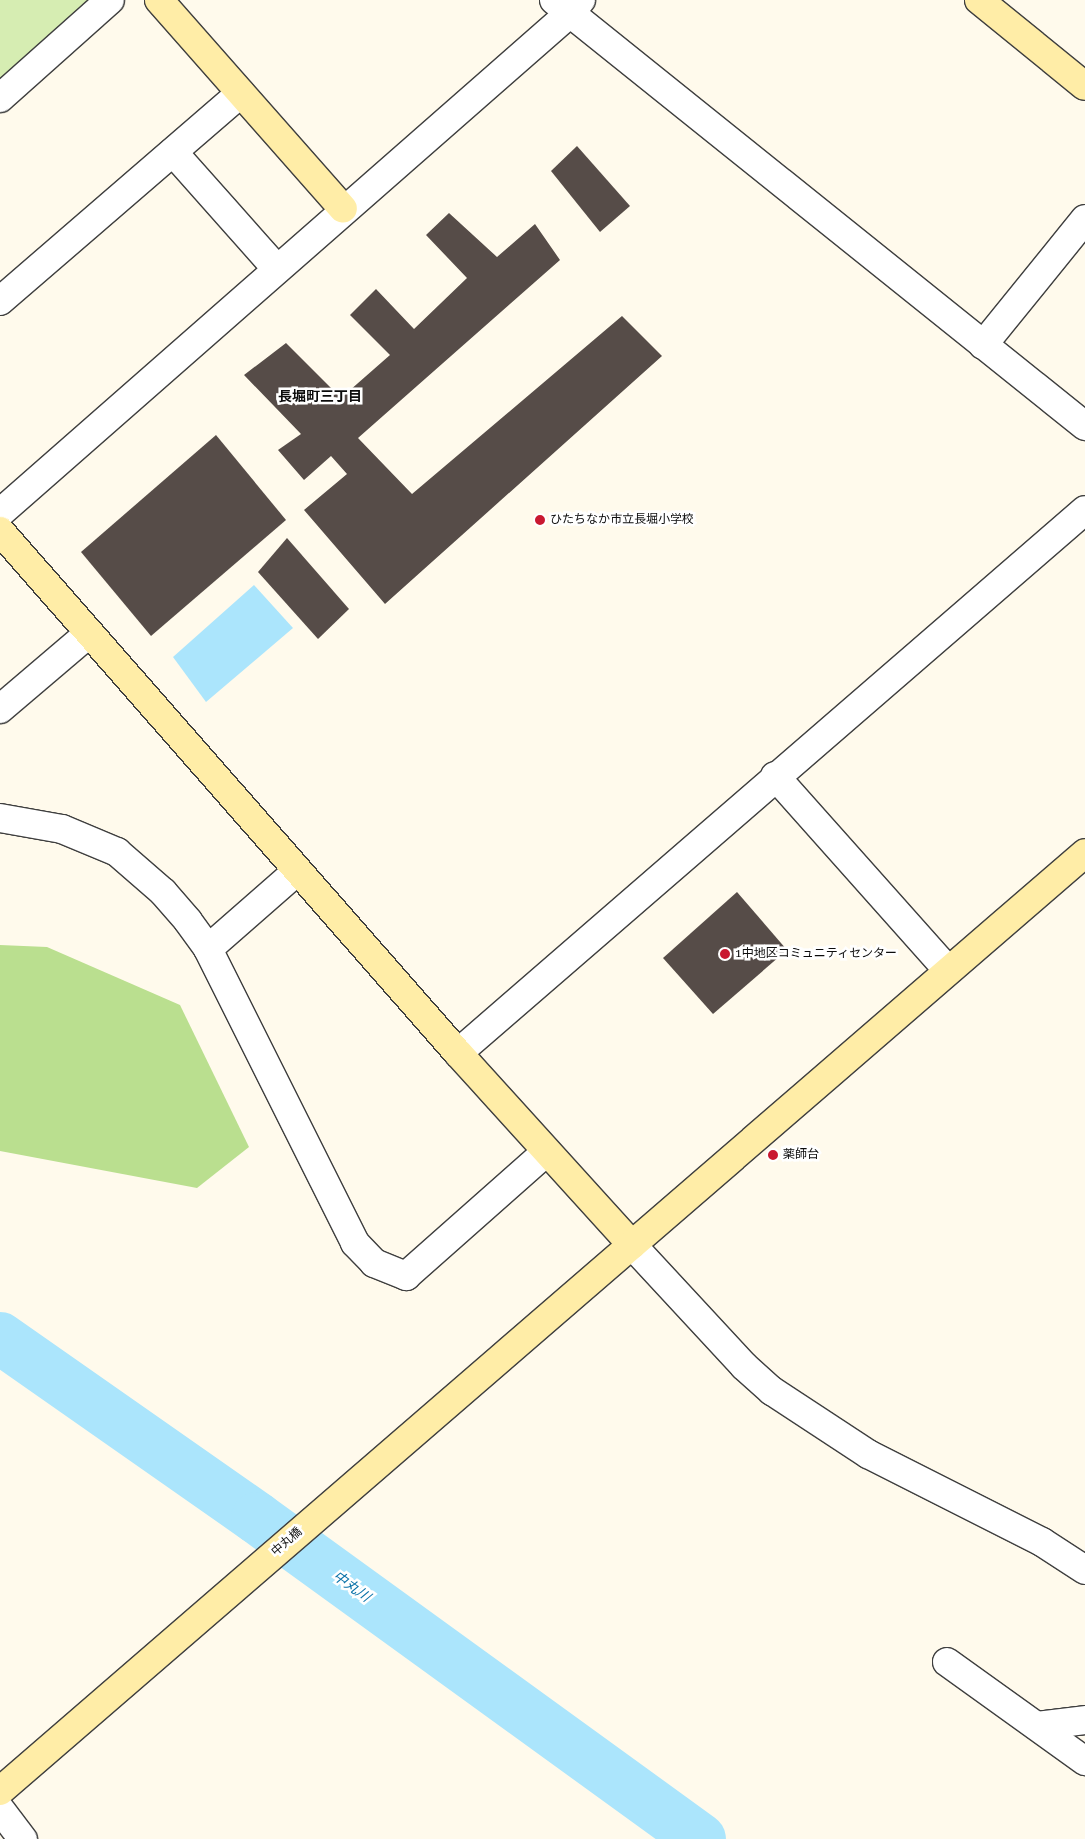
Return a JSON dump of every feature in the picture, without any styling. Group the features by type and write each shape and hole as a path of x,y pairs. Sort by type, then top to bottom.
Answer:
{"street":[{"path":"0,98 110,0"},
{"path":"160,0 343,209"},
{"path":"978,0 1085,86"},
{"path":"0,512 343,209 568,4 983,345 1085,426"},
{"path":"0,301 241,94"},
{"path":"173,152 276,268"},
{"path":"983,345 1085,219"},
{"path":"458,1053 775,776 1085,510"},
{"path":"0,531 88,634 546,1152 744,1366 772,1391 868,1454 1042,1542 1085,1570"},
{"path":"0,709 88,634"},
{"path":"775,776 948,970"},
{"path":"0,818 62,829 117,852 163,892 208,949 355,1243 374,1264 406,1276 546,1152"},
{"name":"中丸橋","path":"0,1791 1085,853"},
{"path":"208,949 297,871"},
{"path":"947,1662 1085,1761"},
{"path":"1037,1726 1085,1720"},
{"path":"0,1809 23,1839"}],"green space":[{"path":"0,0 92,0 0,79"},
{"path":"0,945 47,947 180,1005 249,1147 197,1188 0,1151"}],"water":[{"path":"254,585 293,628 206,702 173,657"}],"building":[{"path":"577,146 630,206 600,232 551,171"},
{"path":"449,213 497,257 535,224 560,260 358,438 412,494 622,316 662,356 385,604 304,510 347,474 331,456 304,480 278,450 301,434 244,375 286,343 341,398 390,355 350,315 376,289 414,329 467,278 426,235"},
{"path":"216,435 286,520 151,636 81,552"},
{"path":"287,538 349,609 318,639 258,572"},
{"name":"1中地区コミュニティセンター","path":"737,892 787,950 713,1014 663,958"}],"waterway":[{"name":"中丸川","path":"0,1338 257,1518 700,1839"}],"place":[{"name":"ひたちなか市立長堀小学校","path":"540,520"},
{"name":"1中地区コミュニティセンター","path":"725,954"},
{"name":"薬師台","path":"773,1155"}],"district":[{"name":"長堀町三丁目","path":"320,396"}]}
